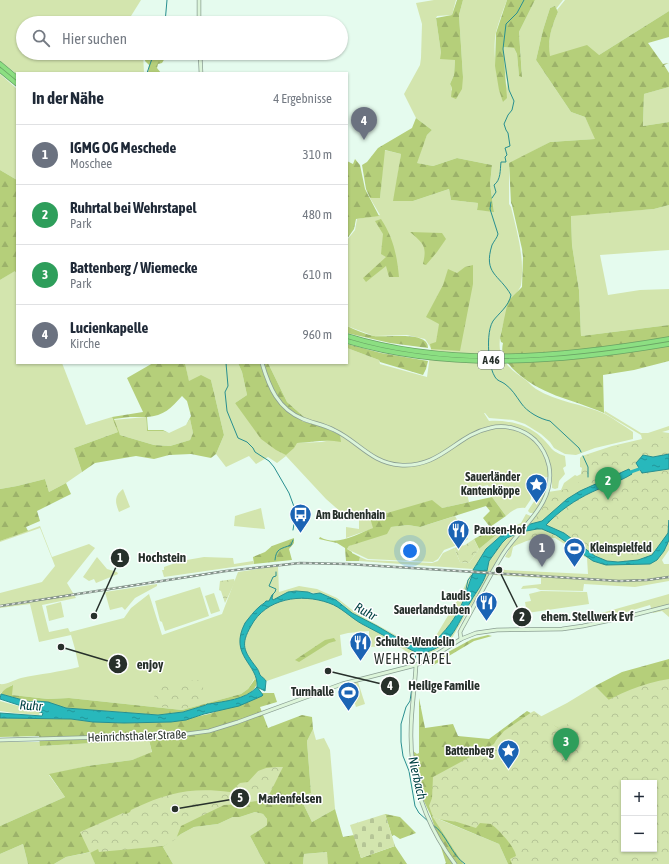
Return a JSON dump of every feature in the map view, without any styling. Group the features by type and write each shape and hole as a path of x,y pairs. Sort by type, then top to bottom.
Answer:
{"highway":[{"path":"0,64 16,77"},
{"path":"0,70 16,83"},
{"name":"A 46","path":"348,336 416,353 482,356 548,354 596,350 669,339"},
{"name":"A 46","path":"348,341 386,350 488,360 567,358 605,354 669,344"}],"main road":[{"path":"199,0 199,16"},
{"path":"200,60 201,72"},
{"path":"262,364 269,386 276,398 286,409 299,418 337,432 369,455 385,462 406,465 425,462 442,455 475,433 492,427 510,428 526,433 542,448 547,460 550,474 548,492 531,521 508,547 462,628 460,633 461,639"},
{"name":"Heinrichsthaler Straße","path":"0,740 196,733 223,728 342,684 416,665 470,635 488,631 562,629 583,626 669,606"},
{"path":"416,665 411,749 414,775 418,792 429,821 455,864"}],"green space":[{"path":"0,0 141,0 131,16 16,16 16,60 143,60 144,72 16,72 16,73 0,61"},
{"path":"434,0 456,0 452,15 437,16 436,18 441,53 455,60 454,75 450,84 452,88 451,91 463,77 459,15 463,0 507,0 495,39 497,77 504,102 507,82 503,62 503,47 514,48 517,54 519,76 522,76 519,32 535,0 563,0 556,9 555,6 550,8 536,60 571,112 585,117 596,139 550,142 509,164 509,204 520,245 522,275 521,286 511,303 503,323 500,346 505,362 510,368 536,389 561,400 605,414 633,432 633,439 595,448 576,455 565,454 554,448 541,434 525,424 513,420 489,418 484,413 489,421 510,422 530,429 541,437 554,450 565,456 566,466 563,468 565,474 559,481 558,488 552,488 552,473 548,477 529,480 531,499 525,508 512,511 506,516 492,497 488,485 466,490 469,502 442,508 370,518 374,528 346,538 346,527 359,529 359,520 342,513 326,499 286,456 277,463 268,457 256,464 249,456 226,467 216,454 224,435 211,380 189,382 185,364 238,364 242,372 247,395 235,403 297,443 322,442 331,440 340,433 303,418 304,417 287,402 268,364 348,364 348,348 379,360 380,364 427,377 431,348 425,339 407,335 374,336 348,326 348,239 355,230 357,219 380,215 370,198 380,198 384,150 401,154 394,201 413,201 449,189 451,200 478,203 477,210 494,211 490,184 492,165 457,158 433,166 416,163 427,135 432,130 416,118 404,94 420,65 421,58 422,24 416,3"},
{"path":"457,0 463,0 459,15 463,77 462,89 456,99 451,97 452,88 450,84 454,75 455,60 440,59 441,53 436,18 452,15"},
{"path":"507,0 535,0 519,32 522,77 519,76 517,54 514,48 503,47 507,98 503,102 499,90 495,66 496,33"},
{"path":"565,0 669,0 669,11 599,55 549,56 550,38 558,12 557,10"},
{"path":"555,6 558,12 549,44 550,56 587,45 599,55 669,11 669,37 648,43 663,64 669,63 664,65 669,73 669,87 644,94 643,126 669,122 669,205 654,209 571,216 572,245 579,290 581,336 669,325 669,361 634,370 603,375 604,413 544,391 533,385 512,368 504,359 502,351 503,343 501,342 500,338 508,301 522,287 523,257 511,203 509,163 550,142 595,139 585,117 571,112 536,60 550,8"},
{"path":"164,60 162,63 158,64 157,68 160,72 148,72 149,65 145,61"},
{"path":"0,74 16,88 16,179 0,170"},
{"path":"669,87 669,122 643,126 644,94"},
{"path":"416,118 432,130 427,135 417,163 433,166 457,158 492,165 490,184 494,212 477,210 478,203 451,200 449,189 413,201 393,201 401,154 385,150 380,198 370,198 366,189 362,165 367,162 378,148 412,128"},
{"path":"355,159 360,165 365,189 379,216 356,219 354,229 348,238 348,162 353,164"},
{"path":"0,170 16,179 16,272 15,271 0,280"},
{"path":"669,205 669,250 600,255 608,295 640,290 669,289 669,325 581,336 579,290 572,245 571,215 654,209"},
{"path":"381,219 394,246 399,277 389,277 386,266 366,282 363,278 386,257 381,254 383,234 375,221"},
{"path":"410,232 442,233 446,239 426,265 423,264 425,253 423,246"},
{"path":"473,265 473,284 460,351 431,349 430,344 436,342 439,324 426,317 443,285 448,269 457,273 465,267"},
{"path":"16,270 16,364 62,364 86,425 112,417 113,420 146,417 147,431 163,431 169,433 186,425 190,419 193,433 190,440 170,446 154,445 120,435 118,432 74,448 82,472 49,492 45,479 0,489 0,280"},
{"path":"348,326 374,336 406,336 422,339 426,342 428,348 390,343 348,333"},
{"path":"348,344 381,353 428,361 423,375 380,362 379,360 348,348"},
{"path":"151,364 185,364 189,381 201,375 211,380 224,435 216,454 211,458 191,454 169,455 154,459 136,456 95,463 82,472 74,448 118,432 112,417 143,412 127,378","holes":["182,396 187,401 191,416 186,425 190,419 193,433 190,440 170,446 154,445 120,435 114,419 146,417 147,431 163,431 169,433 163,430 148,430 147,417 158,415 167,411"]},
{"path":"238,364 268,364 287,402 304,417 302,421 323,427 340,435 341,442 325,441 297,443 286,455 276,450 261,439 235,403 247,395 242,372"},
{"path":"605,411 641,433 648,433 669,426 669,430 662,432 669,433 669,450 546,525 522,532 536,529 669,540 669,550 662,560 664,564 669,564 669,581 635,587 584,584 583,591 540,590 536,588 521,589 523,586 541,584 541,578 494,575 497,568 499,567 505,570 588,574 587,558 555,538 525,539 513,547 509,558 505,557 510,548 509,547 495,565 452,638 439,649 428,654 416,655 410,654 401,648 394,646 369,647 369,631 348,633 340,635 342,655 261,683 259,690 257,687 257,681 254,679 248,689 241,694 182,710 69,698 48,699 12,695 12,685 1,693 0,696 0,684 21,678 79,667 71,635 39,642 30,604 0,608 0,593 42,582 55,566 40,528 0,541 40,526 52,557 89,544 95,548 67,583 76,598 42,605 49,632 68,628 70,632 124,618 131,608 149,594 162,635 222,614 238,572 278,566 279,592 299,586 317,589 337,598 356,613 399,637 410,640 434,639 461,594 473,569 359,561 360,557 367,560 432,563 438,561 443,553 454,548 460,562 469,563 479,549 496,535 521,523 526,514 533,517 548,492 561,490 564,483 575,475 577,476 581,474 583,468 580,467 580,458 582,456 612,446 642,439 641,435 604,413","holes":["521,532 505,540 489,561 486,549 504,533","472,573 484,581 452,635 419,654 362,624 331,603 312,598 298,598 279,602 288,592 294,591 325,595 337,600 356,616 385,630 403,641 412,645 427,648 442,634 455,618 463,602"]},
{"path":"660,437 669,438 669,543 654,561 637,568 617,568 604,566 595,563 566,543 550,536 535,538 512,547 541,511 550,494 578,485 582,468 580,458 640,440"},
{"path":"45,479 49,492 66,483 71,494 37,511 40,521 26,527 28,531 0,541 0,489"},
{"path":"546,487 547,490 539,506 534,513 530,513 528,511 529,509 539,494"},
{"path":"123,489 130,507 119,512 116,499 118,494"},
{"path":"492,497 506,516 490,527 483,518 490,511 486,506 420,527 408,525 391,527 387,534 349,546 347,549 360,557 359,561 346,561 345,548 337,543 319,539 320,537 333,541 354,536 373,528 370,518 432,500 442,508"},
{"path":"261,508 265,529 234,526 235,516"},
{"path":"455,516 468,539 460,544 444,550 438,559 433,562 368,559 347,549 349,546 391,527 408,525 420,527"},
{"path":"491,530 496,535 479,549 474,539"},
{"path":"294,538 294,543 289,549 292,560 254,564 253,557 265,552 272,546"},
{"path":"474,539 479,549 469,563 460,562 454,548 465,545"},
{"path":"97,557 107,569 117,572 118,574 96,583 94,579 89,581 83,577"},
{"path":"204,557 233,558 234,564 253,561 254,564 164,577 162,570 164,570 164,567 181,561"},
{"path":"234,579 235,582 225,603 221,591 219,590 220,581"},
{"path":"157,584 157,586 135,598 125,610 122,607 110,610 105,592"},
{"path":"200,587 209,616 165,631 162,622 160,621 155,601"},
{"path":"541,591 587,592 589,604 527,613 525,602 531,601 529,594"},
{"path":"214,593 220,611 211,614 205,596"},
{"path":"669,594 669,617 662,611 653,613 650,605 592,620 591,616"},
{"path":"61,602 64,617 49,621 46,606"},
{"path":"488,635 492,636 474,641 432,666 430,662 472,639"},
{"path":"334,638 336,641 329,643 299,662 295,660 325,640"},
{"path":"669,659 669,864 508,864 499,844 432,816 463,864 445,864 446,863 431,816 421,795 413,751 417,754 419,753 419,698 425,728 453,724 458,736 489,739 527,711 564,731 609,700 595,686 622,672"},
{"path":"255,679 257,681 256,687 251,692 230,701 209,705 207,704 183,712 158,715 66,708 35,701 30,702 1,694 13,685 12,695 48,699 69,698 182,710 241,694 248,689"},
{"path":"669,679 669,864 512,864 510,859 516,856 513,848 502,834 491,824 480,823 476,828 433,817 429,806 432,798 433,777 494,744 504,731 532,712 534,711 558,728 566,725 603,703 640,686"},
{"path":"204,680 201,704 182,709 154,706 154,697 157,691 163,687 179,682"},
{"path":"358,682 365,704 356,707 349,685"},
{"path":"595,686 610,700 564,731 538,718 567,703"},
{"path":"261,693 274,693 277,702 260,707 268,728 302,715 312,717 313,729 307,741 311,793 300,797 312,822 335,809 343,837 354,835 361,858 395,846 407,864 328,864 327,852 304,854 303,864 265,864 250,836 267,825 267,819 263,814 255,812 240,817 233,817 218,824 194,827 181,834 163,847 173,864 95,864 90,852 66,857 54,864 28,864 23,844 0,854 0,826 65,797 49,774 87,766 132,760 152,752 149,740 40,746 39,736 0,737 0,718 71,719 93,722 124,723 171,722 209,714 263,695"},
{"path":"0,701 40,712 39,715 0,711"},
{"path":"313,729 316,740 324,738 330,750 335,809 312,822 300,797 311,793 307,741"},
{"path":"149,740 152,753 132,760 87,766 49,775 65,797 0,826 0,742 40,742 40,746"},
{"path":"283,767 269,795 273,798 240,804 224,805 181,826 176,839 164,846 99,852 98,849 90,853 80,832 123,813 126,814 131,810 159,798 181,792 205,790 230,792 240,783 248,782 258,771 266,768"},
{"path":"255,812 263,814 267,819 267,825 250,836 265,864 173,864 163,847 194,827 218,824 233,817 240,817"},
{"path":"385,814 400,817 416,833 400,839 394,835 392,836"},
{"path":"385,814 395,846 361,858 350,825"},
{"path":"431,816 499,844 508,864 462,864"},
{"path":"23,844 28,864 0,864 0,854"},
{"path":"91,852 95,864 54,864 66,857"},
{"path":"328,852 328,864 303,864 304,854"}],"water":[{"path":"669,454 669,469 642,473 636,463 643,455 653,457"},
{"path":"629,469 632,474 579,499 568,506 546,525 564,533 595,556 607,561 618,562 638,560 652,555 668,533 669,520 669,540 664,551 657,560 650,564 606,565 593,561 556,535 542,529 537,529 521,532 507,538 489,561 487,571 473,570 486,549 504,533 511,529 542,521 567,499 580,491"},
{"path":"473,573 486,574 452,635 439,646 430,651 419,654 362,624 338,607 329,603 307,598 296,598 275,604 266,609 258,617 251,626 245,638 246,652 260,675 266,681 265,691 257,687 254,672 242,652 240,644 241,634 245,623 257,609 266,601 269,601 273,594 273,600 288,592 296,591 313,594 320,593 336,600 352,613 401,640 419,648 427,648 446,630 457,614"},
{"name":"Ruhr","path":"257,687 263,695 239,706 204,714 186,720 171,722 124,723 93,722 71,719 0,718 0,713 42,716 43,713 0,699 1,694 30,702 48,702 66,708 158,715 183,712 207,704 234,699 247,695"}],"waterway":[{"path":"166,16 167,0"},
{"path":"492,198 496,192 494,185 499,178 501,162 506,162 505,157 507,155 505,148 510,146 508,133 504,124 512,110 514,101 509,90 503,49 506,24 517,13 524,0"},
{"path":"147,72 152,60"},
{"path":"489,355 488,347 491,324 506,306 511,295 494,273 489,262 492,245 498,234 490,209 491,202"},
{"path":"490,362 492,371 496,378 510,388 527,409 534,415 550,421 579,448 581,452"},
{"path":"226,364 228,386 225,392 227,411 238,438 247,442 255,452 269,461 289,493 296,512 293,530"},
{"path":"583,456 588,467 588,477"},
{"path":"628,473 642,468"},
{"path":"275,560 278,551 291,545 293,540"},
{"path":"273,594 276,589 269,586 273,577 276,576 276,572"},
{"path":"465,594 468,580 472,575"},
{"name":"Nierbach","path":"415,660 416,653"},
{"name":"Nierbach","path":"413,680 410,701 406,707 401,724 401,742 403,756 409,771 415,806 419,813 429,822"},
{"name":"Nierbach","path":"433,825 438,829 456,855 465,864"}],"railway":[{"path":"0,606 226,571 300,563 348,564 619,581 647,580 669,577"}],"place":[{"name":"Lucienkapelle","path":"364,140"},
{"name":"Ruhrtal bei Wehrstapel","path":"608,500"},
{"name":"Sauerländer Kantenköppe","path":"536,504"},
{"name":"Am Buchenhain","path":"300,534"},
{"name":"Pausen-Hof","path":"458,550"},
{"name":"IGMG OG Meschede","path":"542,567"},
{"name":"Kleinspielfeld","path":"575,568"},
{"name":"ehem. Stellwerk Evf","path":"499,570"},
{"name":"Hochstein","path":"94,616"},
{"name":"Laudis Sauerlandstuben","path":"486,622"},
{"name":"enjoy","path":"61,647"},
{"name":"Schulte-Wendelin","path":"361,662"},
{"name":"Heilige Familie","path":"328,671"},
{"name":"Turnhalle","path":"349,712"},
{"name":"Battenberg / Wiemecke","path":"566,761"},
{"name":"Battenberg","path":"509,770"},
{"name":"Marienfelsen","path":"175,809"}],"district":[{"name":"WEHRSTAPEL","path":"413,659"}]}
